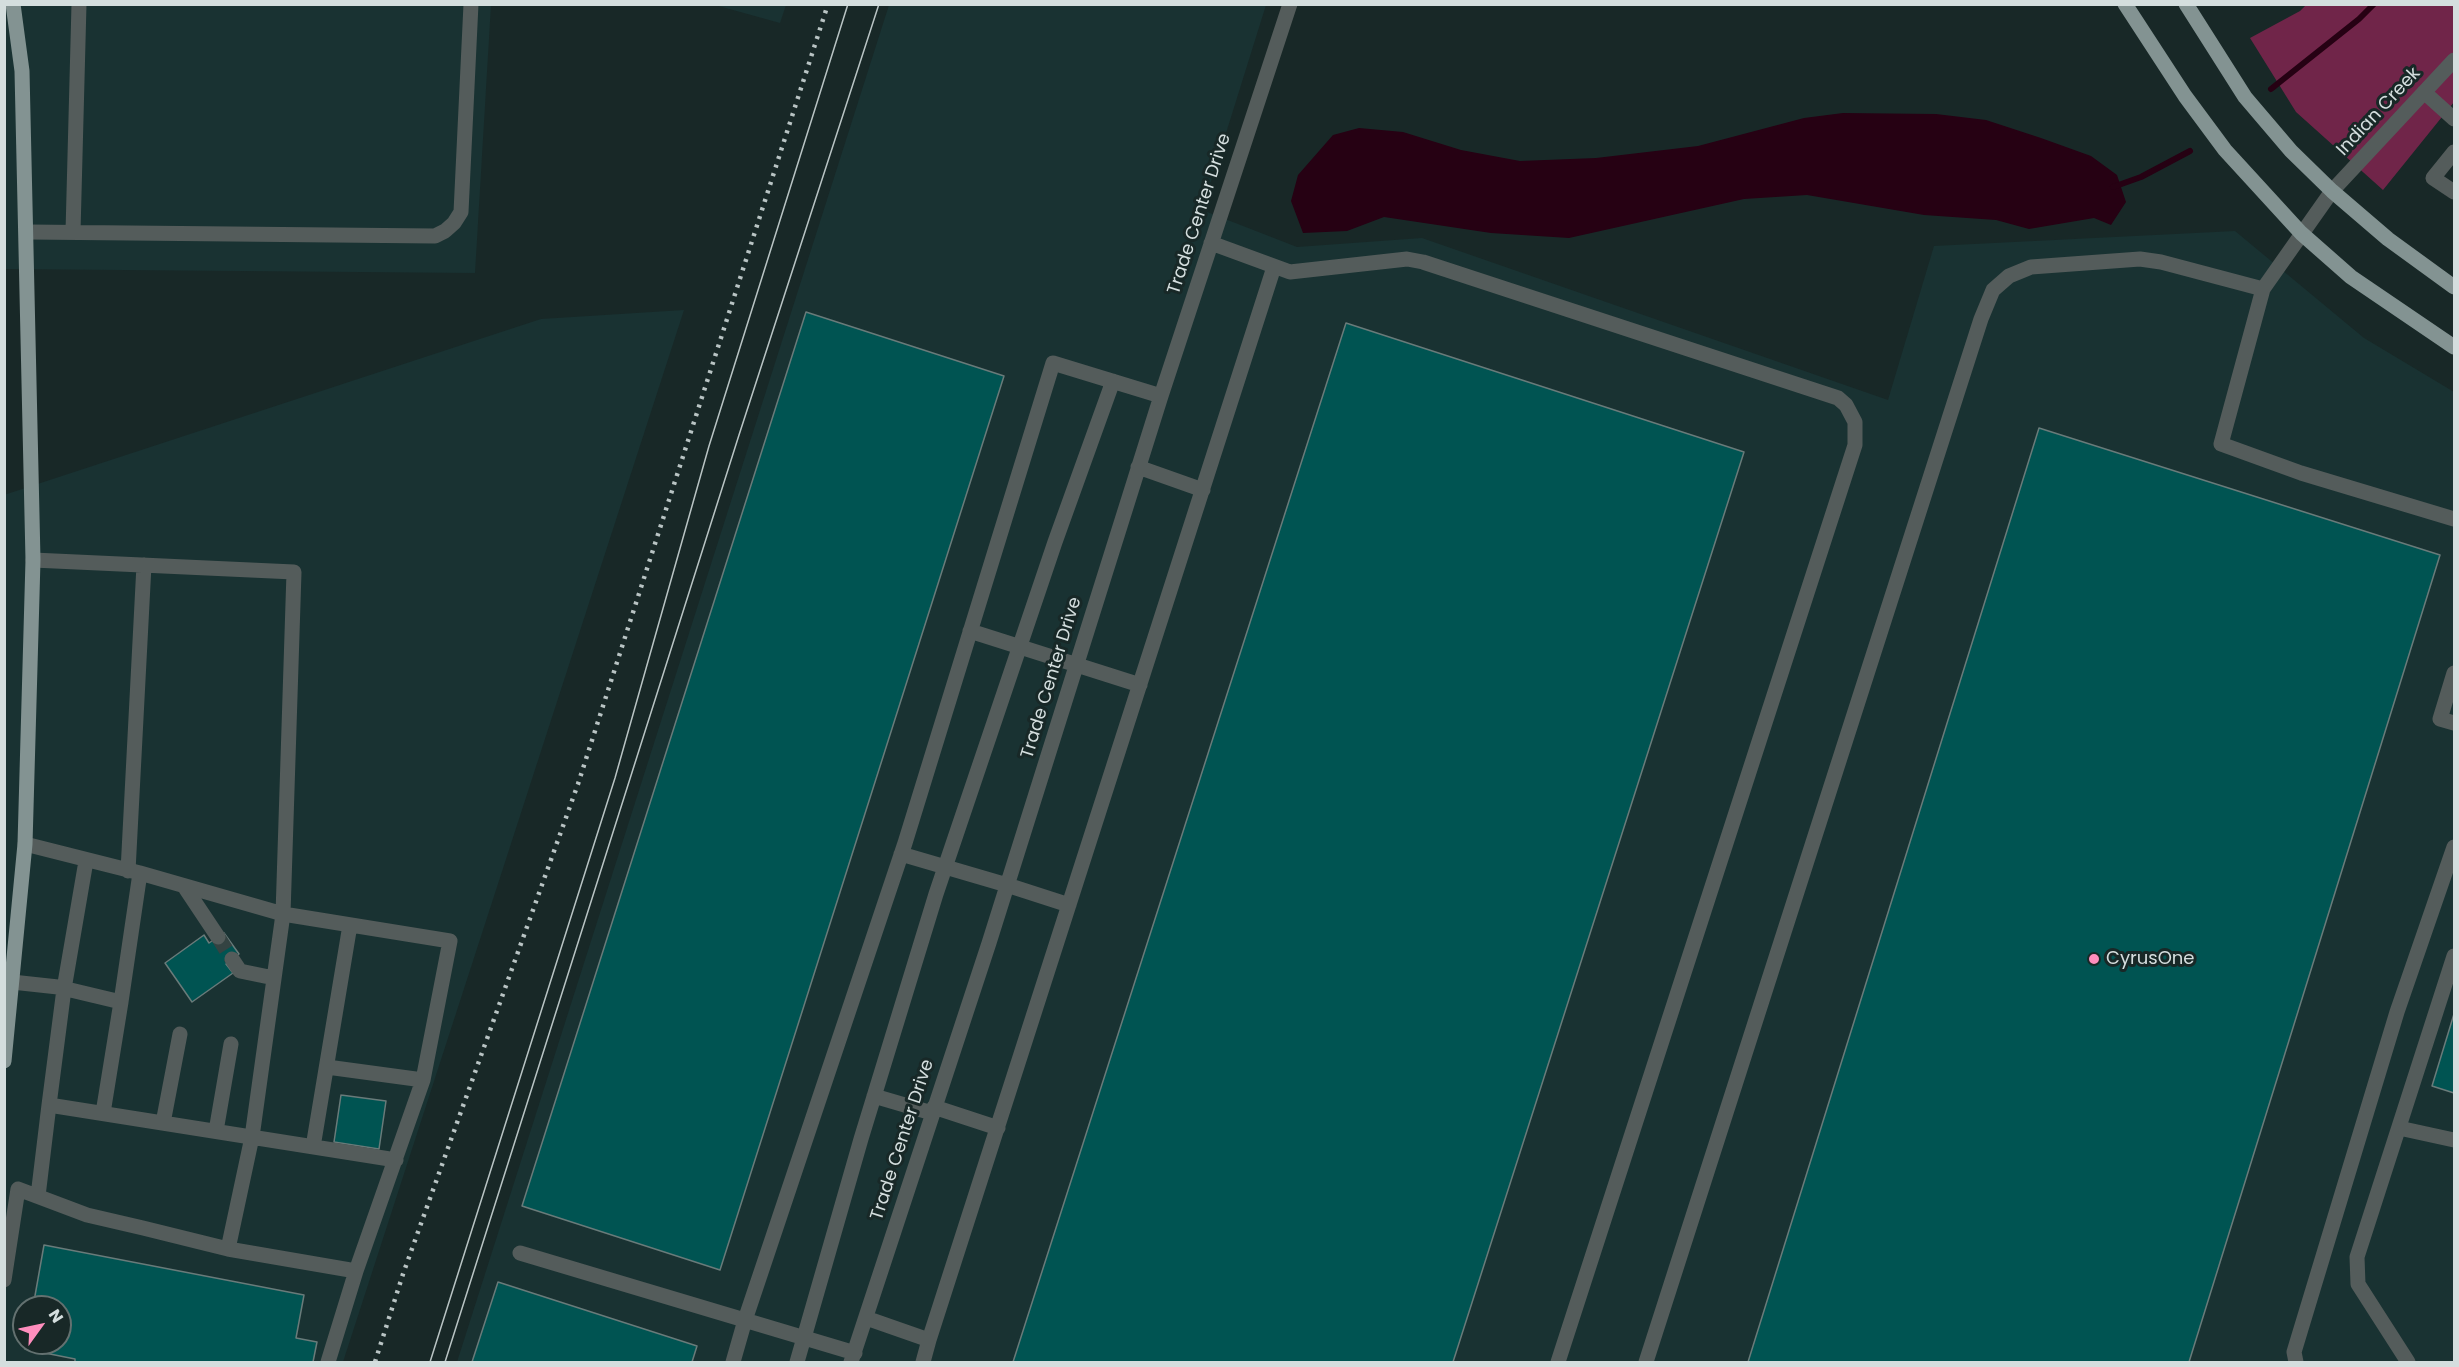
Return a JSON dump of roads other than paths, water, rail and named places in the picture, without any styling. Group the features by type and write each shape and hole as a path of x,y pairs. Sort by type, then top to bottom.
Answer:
{"main road":[{"path":"4,1061 25,844 33,560 28,232 22,70 13,4"},
{"path":"2125,4 2185,96 2225,150 2301,233 2351,277 2454,347"},
{"path":"2186,4 2245,97 2291,151 2332,191 2388,239 2454,287"}],"street":[{"path":"73,232 79,4"},
{"path":"28,232 435,236 445,231 461,212 471,4"},
{"name":"Trade Center Drive","path":"853,1358 1007,885 1210,243 1290,4"},
{"name":"Indian Creek","path":"2454,60 2332,191 2263,289 2221,444 2301,473 2454,519"},
{"path":"2424,92 2454,119"},
{"path":"2454,153 2433,178 2454,192"},
{"path":"1210,243 1290,272 1407,259 1423,262 1838,398 1846,405 1855,422 1851,456 1558,1362"},
{"path":"1646,1362 1975,338 1993,290 2009,276 2031,267 2140,259 2161,262 2263,289"},
{"path":"923,1362 1274,267"},
{"path":"733,1362 744,1320 901,854 1053,363 1161,396"},
{"path":"797,1362 874,1096 945,868 1019,647 1113,381"},
{"path":"1138,467 1203,489"},
{"path":"33,560 294,572 283,914 252,1137 228,1249"},
{"path":"103,1113 121,1002 134,872 144,565"},
{"path":"970,631 1140,685"},
{"path":"2454,673 2440,719 2454,723"},
{"path":"25,844 283,914 450,941 423,1080 356,1271 328,1362"},
{"path":"2295,1362 2294,1352 2397,1012 2454,848"},
{"path":"901,854 1069,905"},
{"path":"38,1196 64,989 86,861"},
{"path":"184,886 218,937"},
{"path":"313,1147 350,925"},
{"path":"2408,1362 2358,1284 2357,1257 2454,956"},
{"path":"232,959 240,971 274,978"},
{"path":"12,982 64,989 121,1002"},
{"path":"163,1123 180,1034"},
{"path":"216,1131 231,1044"},
{"path":"327,1067 423,1080"},
{"path":"874,1096 998,1128"},
{"path":"49,1105 396,1160"},
{"path":"2399,1128 2454,1140"},
{"path":"4,1281 11,1186 87,1215 228,1249 356,1271"},
{"path":"520,1253 805,1338 853,1358"},
{"path":"866,1318 929,1340"}],"waterway":[{"path":"2271,89 2359,19 2374,4"},
{"path":"2113,187 2141,177 2190,151"}],"tunnel":[{"path":"218,937 232,959"}],"tram line":[{"path":"430,1362 615,778 709,446 848,4"},
{"path":"445,1362 739,435 879,4"}],"railway":[{"path":"375,1362 403,1274 578,784 828,4"}],"place":[{"name":"CyrusOne","path":"2094,959"}]}
